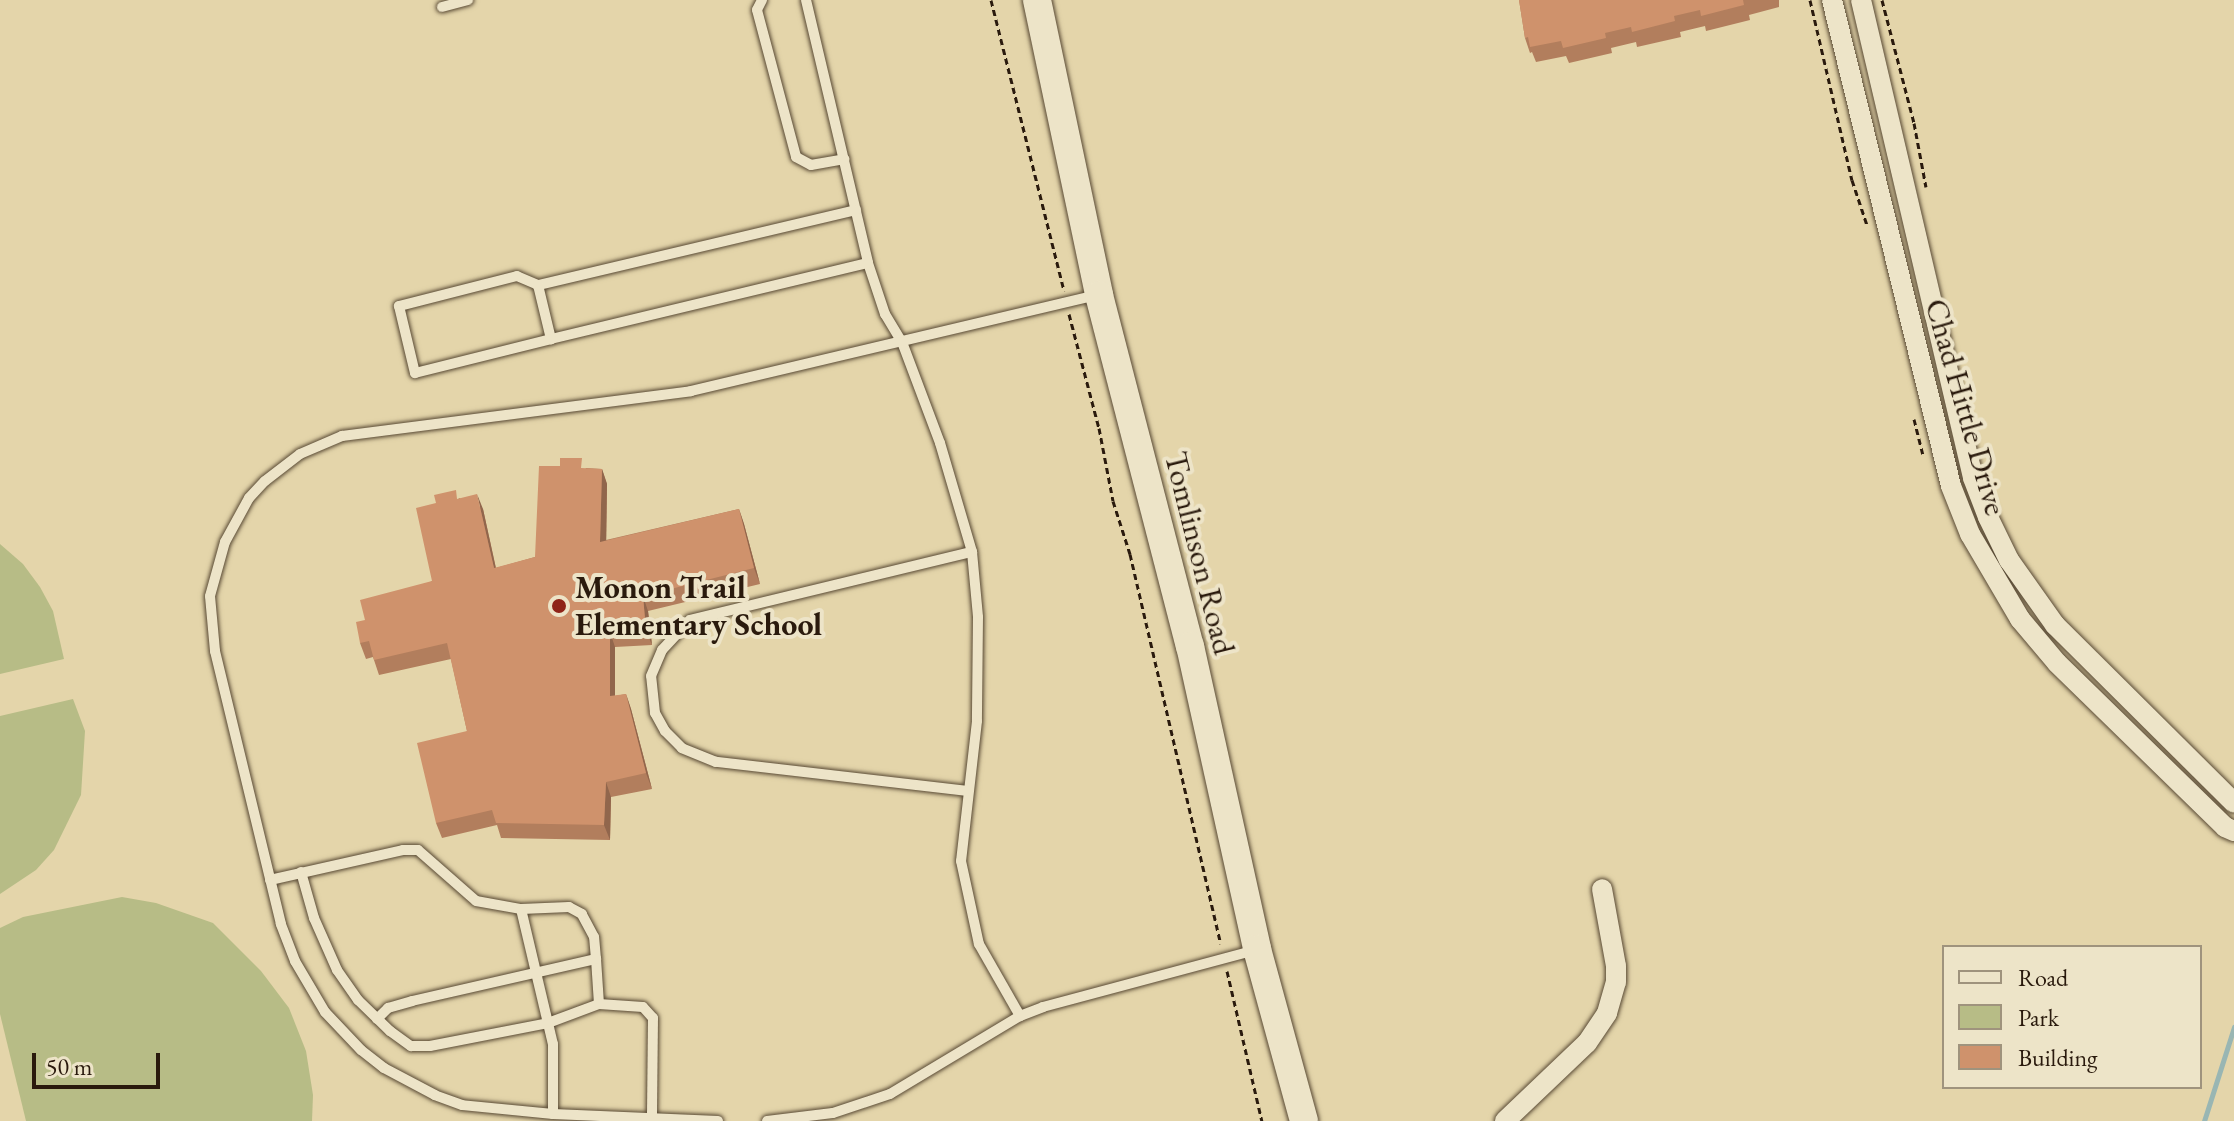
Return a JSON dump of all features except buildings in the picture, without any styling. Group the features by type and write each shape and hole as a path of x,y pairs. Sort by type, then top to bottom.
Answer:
{"street":[{"name":"Tomlinson Road","path":"1037,0 1099,295 1190,646 1257,949 1304,1121"},
{"name":"Chad Hittle Drive","path":"1832,0 1951,486 1970,534 2020,619 2057,663 2225,827 2234,831"},
{"name":"Chad Hittle Drive","path":"1861,0 1973,478 1988,517 2009,560 2055,625 2234,803"},
{"path":"1505,1121 1587,1043 1607,1013 1616,982 1616,966 1602,889"}],"lane":[{"path":"442,7 468,0"},
{"path":"762,0 757,10 796,157 811,165 844,159"},
{"path":"806,0 868,263 885,314 902,342 940,443 972,552 978,617 977,721 961,861 979,944 1020,1016"},
{"path":"856,210 538,285 517,276 399,306 415,373 868,263"},
{"path":"538,285 551,339"},
{"path":"718,1121 553,1114 462,1105 403,1080 361,1050 325,1012 295,961 270,880 215,651 210,596 217,562 236,518 249,498 282,466 342,436 691,391 1099,295"},
{"path":"968,791 716,762 682,748 665,731 655,713 651,676 662,650 690,620 972,552"},
{"path":"270,880 403,850 418,850 476,901 521,909 569,907 582,914 594,937 599,1004"},
{"path":"301,872 331,958 358,1000 411,1046 430,1046 548,1023 599,1004 643,1007 653,1018 652,1118"},
{"path":"521,909 553,1044 553,1114"},
{"path":"767,1121 833,1113 890,1094 1020,1016 1068,999 1257,949"},
{"path":"377,1019 388,1008 400,1004 596,959"}],"path":[{"path":"991,0 1262,1121"},
{"path":"1810,0 1819,37"},
{"path":"1882,0 1914,123 1926,192"}],"green space":[{"path":"0,544 23,564 40,587 53,611 64,659 0,674"},
{"path":"73,699 85,731 81,795 54,850 36,870 0,894 0,716"},
{"path":"122,897 156,903 213,923 261,971 289,1008 306,1051 313,1095 312,1121 26,1121 0,1014 0,928 23,917"}],"waterway":[{"path":"2204,1121 2234,1027"}],"place":[{"name":"Monon Trail Elementary School","path":"559,606"}]}
